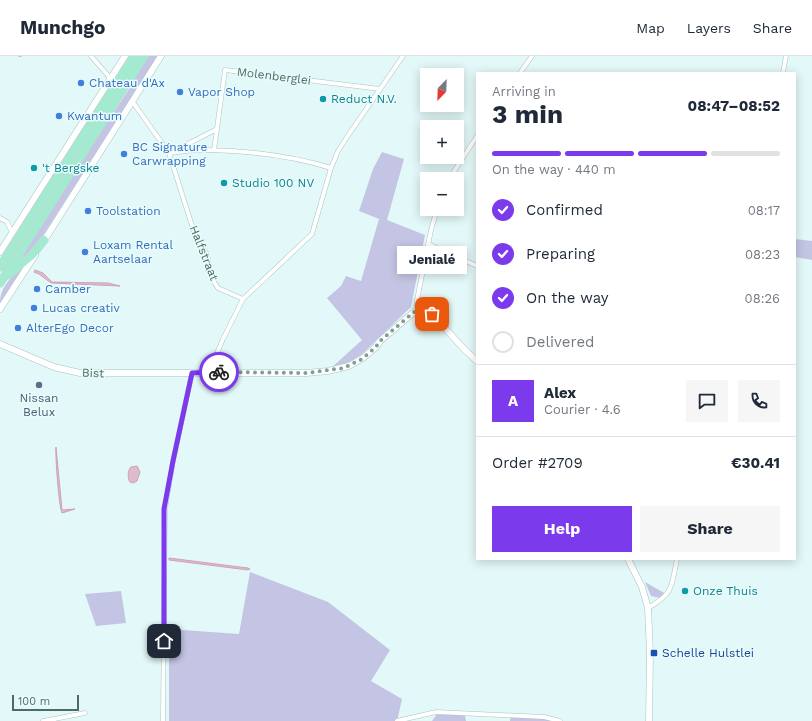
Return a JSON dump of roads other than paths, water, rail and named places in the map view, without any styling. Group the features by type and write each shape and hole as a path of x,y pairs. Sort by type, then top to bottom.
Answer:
{"highway":[{"path":"0,267 134,56"},
{"path":"1,281 53,202 144,56"},
{"path":"1,281 32,255 44,240"}],"street":[{"path":"91,56 111,79"},
{"path":"0,252 126,56"},
{"path":"0,309 161,56"},
{"path":"209,372 223,339 243,299 312,234 331,168 338,151 348,134 404,56"},
{"path":"521,72 532,56"},
{"path":"783,72 786,56"},
{"name":"Molenberglei","path":"214,150 226,70 380,90"},
{"name":"Halfstraat","path":"132,101 169,153 195,234 207,254 211,276 214,282 218,288 243,299"},
{"path":"169,153 217,129"},
{"path":"454,172 476,138"},
{"path":"169,153 214,150 255,153 312,162 331,168"},
{"path":"435,216 417,300 417,310 427,310 432,314 476,360"},
{"path":"0,218 7,222 12,232"},
{"path":"428,244 476,266"},
{"name":"Bist","path":"0,344 54,367 76,372 306,373 344,368 362,359 390,332 417,310"},
{"path":"163,721 164,509 192,373"},
{"path":"628,560 642,587 648,608 650,653 649,721"},
{"path":"648,608 668,594 671,588 677,560"},
{"path":"397,721 436,712 544,717 560,721"},
{"path":"43,721 85,713"}],"place":[{"name":"Chateau d'Ax","path":"81,83"},
{"name":"Vapor Shop","path":"180,92"},
{"name":"Reduct N.V.","path":"323,99"},
{"name":"Kwantum","path":"59,116"},
{"name":"BC Signature Carwrapping","path":"124,154"},
{"name":"'t Bergske","path":"34,168"},
{"name":"Studio 100 NV","path":"224,183"},
{"name":"Toolstation","path":"88,211"},
{"name":"Loxam Rental Aartselaar","path":"85,252"},
{"name":"Camber","path":"37,289"},
{"name":"Lucas creativ","path":"34,308"},
{"name":"Jenialé","path":"432,314"},
{"name":"AlterEgo Decor","path":"18,328"},
{"name":"Nissan Belux","path":"39,385"},
{"name":"Onze Thuis","path":"685,591"},
{"name":"Schelle Hulstlei","path":"654,653"}]}
